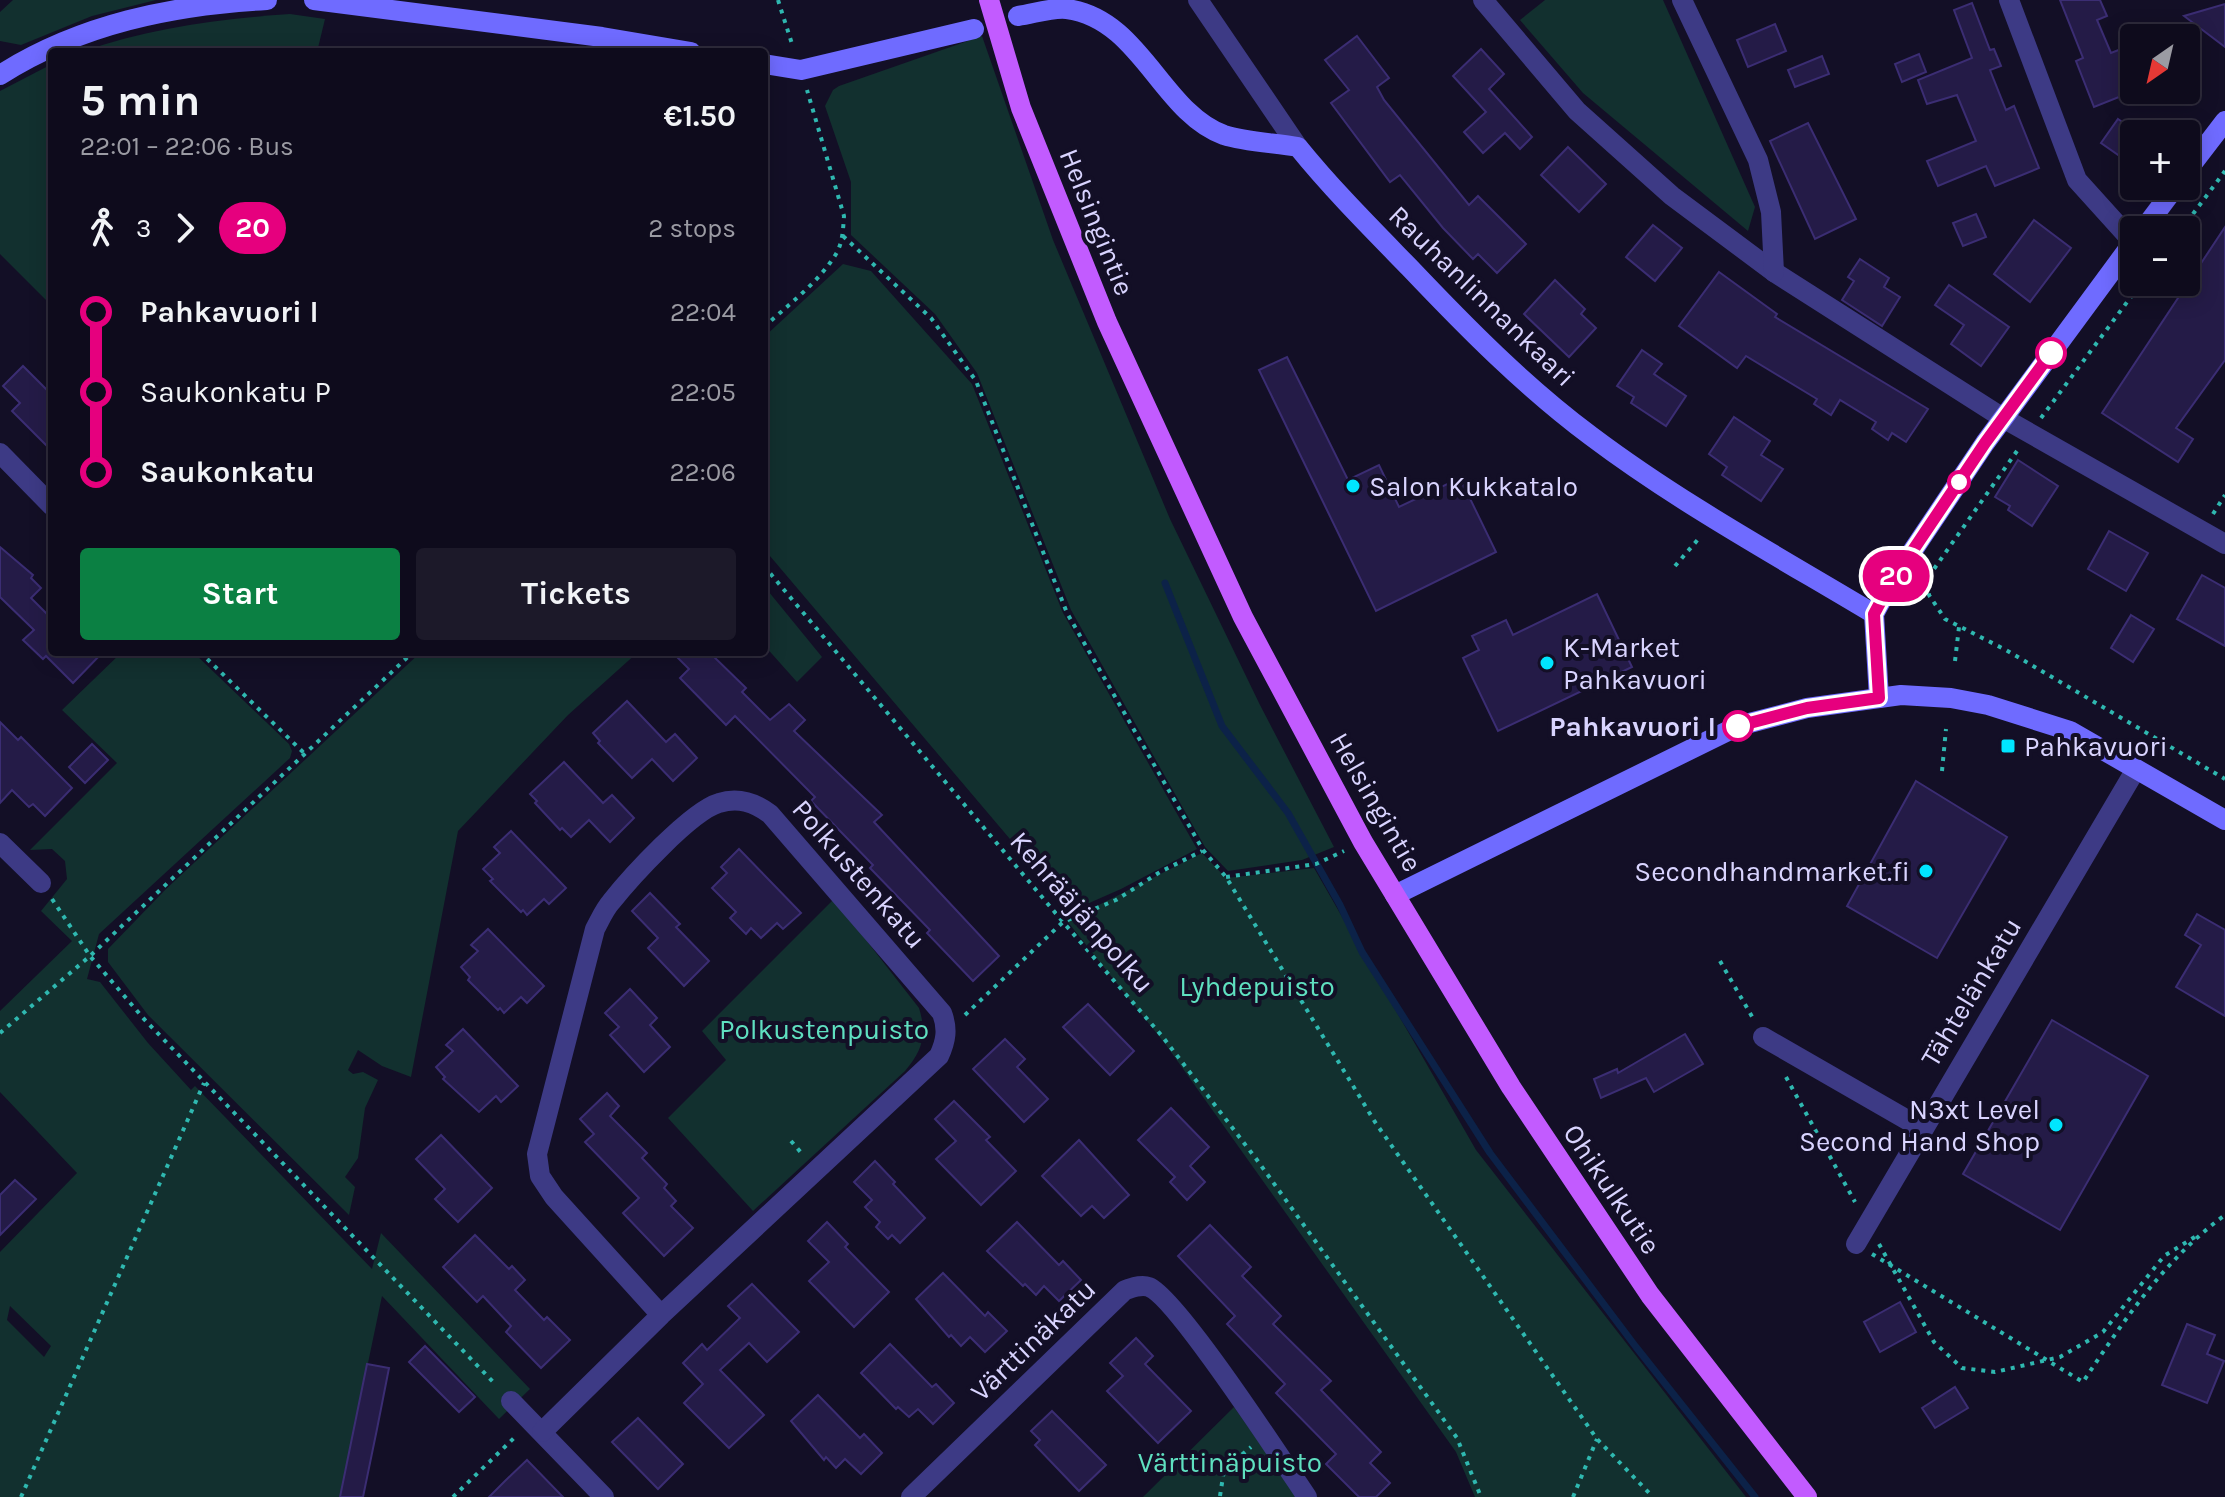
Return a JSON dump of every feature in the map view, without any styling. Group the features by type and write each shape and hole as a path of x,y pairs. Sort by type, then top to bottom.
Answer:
{"main road":[{"name":"Helsingintie","path":"989,0 1021,108 1107,322 1243,617 1363,842 1395,895"},
{"name":"Ohikulkutie","path":"1395,895 1511,1087 1650,1295 1807,1497"}],"street":[{"path":"1,71 55,44 112,24 178,8 267,0"},
{"path":"314,0 667,48"},
{"name":"Rauhanlinnankaari","path":"1198,0 1298,147 1324,179 1480,342 1580,427 1692,504 1874,614"},
{"path":"1483,0 1577,111 1672,196 1774,272 2003,418 2225,544"},
{"path":"1682,0 1758,160 1771,212 1774,272"},
{"path":"2009,0 2077,180 2120,227"},
{"path":"1018,16 1066,9 1102,22 1125,38 1194,116 1224,135 1298,147"},
{"path":"768,65 801,70 974,29"},
{"path":"2200,154 2225,121"},
{"path":"1879,698 1874,614 1889,586 2003,418 2120,261"},
{"path":"0,453 48,502"},
{"name":"Helsingintie","path":"1395,895 1738,726 1807,708 1901,695 1951,698 1988,705 2070,731 2225,820"},
{"name":"Tähtelänkatu","path":"1856,1244 2136,769"},
{"name":"Polkustenkatu","path":"661,1315 554,1197 540,1176 537,1154 595,929 609,904 649,861 703,810 737,800 756,803 770,814 942,1013 946,1033"},
{"path":"0,843 41,883"},
{"path":"536,1427 939,1056 946,1033"},
{"path":"1763,1037 1923,1129"},
{"name":"Värttinäkatu","path":"911,1497 1125,1290 1136,1286 1149,1287 1167,1300 1307,1497"},
{"path":"511,1401 604,1497"}],"path":[{"path":"768,323 837,253 843,236 844,216 778,0"},
{"path":"2191,216 2225,171"},
{"path":"843,236 931,318 976,381 1067,613 1203,850 1226,877 1375,1122 1597,1439 1653,1497"},
{"path":"2132,296 2030,432 1929,576 1929,595 1945,619 2006,650 2225,779"},
{"path":"1675,566 1701,536"},
{"name":"Kehrääjänpolku","path":"768,571 1162,1036 1257,1160 1457,1438 1481,1497"},
{"path":"1955,661 1959,627"},
{"path":"204,656 304,753"},
{"path":"0,1033 90,956 409,656"},
{"path":"1942,771 1946,729"},
{"path":"1226,877 1316,864 1363,842"},
{"path":"946,1033 1063,922 1116,900 1203,850"},
{"path":"41,883 90,956 144,1019 511,1401"},
{"path":"1720,961 1763,1037"},
{"path":"1786,1077 1934,1342 1962,1368 1995,1372 2045,1361 2060,1357 2103,1332 2164,1256 2225,1215"},
{"path":"21,1497 204,1083"},
{"path":"1856,1244 2083,1382 2132,1309 2198,1235"},
{"path":"453,1497 536,1427"},
{"path":"1220,1496 1224,1470 1265,1435"},
{"path":"1573,1497 1597,1439"}],"green space":[{"path":"13,0 156,0 92,16 21,45 0,41 0,12"},
{"path":"1545,0 1663,0 1755,207 1748,231 1583,93 1520,20"},
{"path":"290,14 325,19 318,48 94,48 184,26"},
{"path":"982,36 1053,240 1170,519 1260,705 1334,847 1302,860 1228,871 1205,847 1071,610 977,373 935,314 851,235 851,182 825,106 833,90"},
{"path":"48,66 48,302 0,254 0,91"},
{"path":"843,264 871,271 972,384 1063,613 1197,849 1071,911 768,554 768,333"},
{"path":"768,591 822,657 797,682 768,649"},
{"path":"118,656 197,656 289,744 292,751 290,758 99,934 87,979 100,982 148,1043 191,1090 195,1086 372,1269 381,1233 530,1389 499,1419 382,1296 340,1497 0,1497 0,1252 77,1173 0,1092 0,1011 72,941 41,911 67,879 65,861 52,849 30,850 117,763 62,710","holes":["10,1306 51,1346 44,1357 7,1320"]},
{"path":"417,656 634,656 568,715 458,831 411,1077 382,1066 358,1050 348,1070 353,1074 363,1072 378,1080 365,1108 358,1158 345,1177 355,1187 349,1215 148,1015 108,962 108,949 166,889"},
{"name":"Lyhdepuisto","path":"1202,853 1226,878 1314,868 1476,1150 1746,1497 1475,1497 1456,1452 1166,1045 1067,921"},
{"name":"Polkustenpuisto","path":"834,899 919,1008 922,1041 905,1071 753,1211 668,1118 726,1060 702,1031"},
{"name":"Värttinäpuisto","path":"1234,1407 1298,1497 1143,1497"}],"building":[{"path":"2060,0 2100,0 2107,16 2097,20 2111,53 2120,49 2120,97 2094,107 2076,61 2083,58"},
{"path":"1972,3 1990,50 1994,49 2001,66 1990,70 2006,110 2014,106 2039,168 1995,186 1986,166 1938,186 1927,161 1976,141 1957,95 1927,104 1918,80 1972,58 1954,10"},
{"path":"2225,4 2225,47 2200,28 2200,24 2195,24 2184,16"},
{"path":"1775,24 1786,51 1748,67 1737,40"},
{"path":"1357,36 1389,78 1377,87 1384,100 1469,205 1478,196 1526,244 1497,273 1478,254 1473,259 1400,175 1390,182 1331,103 1349,90 1325,60"},
{"path":"1481,49 1504,74 1489,89 1532,137 1520,149 1505,133 1483,153 1464,132 1486,112 1453,76"},
{"path":"1919,54 1926,72 1902,82 1895,64"},
{"path":"1822,56 1829,74 1795,87 1788,70"},
{"path":"2118,119 2120,120 2120,156 2101,143"},
{"path":"1808,123 1856,219 1815,239 1770,141"},
{"path":"1568,147 1606,184 1579,212 1541,175"},
{"path":"1976,214 1986,237 1963,246 1953,223"},
{"path":"2034,220 2071,248 2030,302 1994,274"},
{"path":"1653,225 1682,248 1655,281 1626,257"},
{"path":"2225,227 2225,360 2176,428 2193,439 2178,462 2102,413 2179,296 2200,296 2200,265"},
{"path":"1860,259 1889,278 1884,287 1900,297 1882,326 1842,300 1854,281 1848,277"},
{"path":"1719,272 1777,314 1775,317 1928,409 1906,442 1892,433 1888,440 1872,429 1876,422 1840,400 1831,415 1814,404 1817,399 1746,356 1737,368 1679,326"},
{"path":"1555,280 1585,309 1581,314 1596,328 1569,357 1524,314"},
{"path":"1949,285 2009,327 1981,366 1951,344 1964,325 1935,305"},
{"path":"1642,350 1662,364 1654,374 1686,396 1666,426 1631,403 1634,397 1617,386"},
{"name":"Salon Kukkatalo","path":"1287,357 1348,480 1379,465 1399,507 1460,478 1496,552 1376,611 1259,370"},
{"path":"23,366 48,391 48,447 12,411 20,403 3,386"},
{"path":"1734,417 1770,441 1761,455 1783,469 1761,501 1722,475 1727,467 1709,454"},
{"path":"2018,460 2058,486 2032,526 1995,497"},
{"path":"2109,531 2148,553 2126,591 2088,569"},
{"path":"0,547 33,575 31,578 41,588 31,598 48,615 48,656 99,656 73,683 46,656 43,659 23,640 34,630 0,597"},
{"path":"2202,575 2225,588 2225,646 2177,619"},
{"name":"K-Market Pahkavuori","path":"1597,594 1632,667 1498,731 1463,658 1479,650 1472,636 1506,620 1513,635"},
{"path":"2131,615 2154,629 2133,662 2111,648"},
{"path":"676,656 713,656 746,688 742,692 770,720 789,704 805,720 794,731 882,815 874,822 999,956 973,981 927,933 930,930 870,868 873,865 811,801 815,797 735,716 726,725 680,678 689,669"},
{"path":"627,701 666,742 675,734 697,758 673,781 652,759 632,778 598,743 600,741 593,733"},
{"path":"0,722 18,740 21,737 72,788 45,816 33,804 29,807 12,790 0,803"},
{"path":"92,744 108,760 85,783 69,767"},
{"path":"564,762 603,803 612,795 634,818 610,842 589,820 571,837 562,828 560,830 535,803 537,801 530,794"},
{"name":"Secondhandmarket.fi","path":"1916,781 2007,837 1937,958 1847,906"},
{"path":"511,831 566,888 549,904 544,899 527,915 490,881 493,879 483,869 500,853 494,847"},
{"path":"739,849 801,913 783,929 777,923 761,938 751,928 746,934 730,918 736,912 712,888 727,873 721,867"},
{"path":"650,893 680,924 676,927 709,961 684,986 648,948 658,938 632,911"},
{"path":"2197,914 2225,930 2225,1016 2176,987 2201,945 2185,935"},
{"path":"488,929 544,986 527,1003 521,997 504,1013 468,980 470,977 461,967 478,951 471,945"},
{"path":"630,989 657,1018 650,1025 670,1047 644,1072 610,1035 619,1027 605,1013"},
{"path":"1088,1004 1134,1051 1110,1075 1063,1027"},
{"name":"N3xt Level Second Hand Shop","path":"2052,1020 2148,1076 2060,1230 1963,1174"},
{"path":"463,1029 518,1086 501,1102 496,1096 479,1112 443,1079 445,1077 436,1067 453,1051 446,1045"},
{"path":"1685,1034 1703,1064 1654,1092 1646,1078 1601,1098 1594,1079 1617,1069 1618,1073"},
{"path":"1005,1039 1025,1059 1017,1067 1048,1099 1024,1122 973,1069"},
{"path":"607,1093 619,1106 610,1116 647,1153 642,1158 667,1184 664,1188 676,1201 671,1206 693,1228 664,1256 623,1213 639,1198 585,1142 594,1134 580,1119"},
{"path":"954,1101 990,1137 986,1140 1016,1171 981,1205 936,1159 956,1141 935,1119"},
{"path":"1171,1108 1209,1147 1190,1166 1205,1182 1187,1200 1170,1182 1175,1177 1138,1140"},
{"path":"441,1135 492,1188 458,1222 435,1199 445,1189 416,1159"},
{"path":"1079,1140 1129,1195 1104,1218 1092,1206 1081,1216 1042,1176"},
{"path":"875,1161 925,1218 900,1243 892,1235 888,1239 876,1227 880,1222 865,1207 872,1200 854,1182"},
{"path":"15,1180 36,1199 0,1235 0,1195"},
{"path":"827,1222 848,1244 845,1247 889,1292 854,1327 809,1281 829,1262 808,1241"},
{"path":"1017,1222 1059,1265 1063,1261 1081,1280 1059,1301 1044,1286 1036,1295 1025,1284 1023,1286 987,1251"},
{"path":"1210,1225 1251,1267 1242,1276 1281,1316 1273,1324 1331,1381 1321,1390 1381,1452 1370,1463 1390,1483 1376,1497 1359,1497 1326,1464 1336,1454 1276,1393 1285,1384 1227,1324 1235,1316 1178,1256"},
{"path":"475,1235 509,1269 512,1266 525,1280 515,1290 544,1320 547,1317 570,1340 541,1368 506,1332 511,1326 483,1296 477,1302 443,1267"},
{"path":"943,1273 985,1316 988,1312 1007,1331 985,1352 970,1337 961,1346 951,1335 949,1337 916,1299"},
{"path":"752,1284 799,1332 767,1362 749,1343 720,1370 764,1415 729,1448 684,1403 703,1384 683,1363 702,1344 707,1350 740,1318 728,1306"},
{"path":"1900,1302 1916,1332 1880,1352 1864,1322"},
{"path":"2187,1324 2215,1335 2207,1354 2224,1361 2207,1403 2162,1385"},
{"path":"1136,1338 1153,1356 1145,1364 1191,1411 1158,1443 1107,1391 1123,1376 1110,1363"},
{"path":"890,1344 932,1387 936,1384 954,1403 933,1424 918,1409 909,1417 898,1407 896,1409 861,1373"},
{"path":"425,1346 475,1397 459,1412 409,1362"},
{"path":"367,1364 389,1368 377,1429 363,1497 340,1497"},
{"path":"1955,1387 1968,1408 1935,1428 1922,1408"},
{"path":"818,1395 860,1438 864,1434 882,1453 861,1474 845,1459 836,1468 826,1457 824,1460 791,1421"},
{"path":"1052,1411 1106,1465 1079,1491 1035,1445 1040,1440 1031,1431"},
{"path":"638,1418 683,1464 658,1489 612,1442"},
{"path":"527,1460 563,1497 489,1497 505,1481"}],"waterway":[{"path":"1165,583 1222,726 1288,813 1340,905 1362,952 1490,1153 1636,1347 1755,1497"}],"bus line":[{"name":"20","path":"1738,726 1807,708 1879,698 1874,614 1889,586 1985,443 2051,353"}],"place":[{"name":"Salon Kukkatalo","path":"1353,486"},
{"name":"K-Market Pahkavuori","path":"1547,663"},
{"name":"Pahkavuori I","path":"1738,726"},
{"name":"Pahkavuori","path":"2008,746"},
{"name":"Secondhandmarket.fi","path":"1926,871"},
{"name":"N3xt Level Second Hand Shop","path":"2056,1125"}]}
